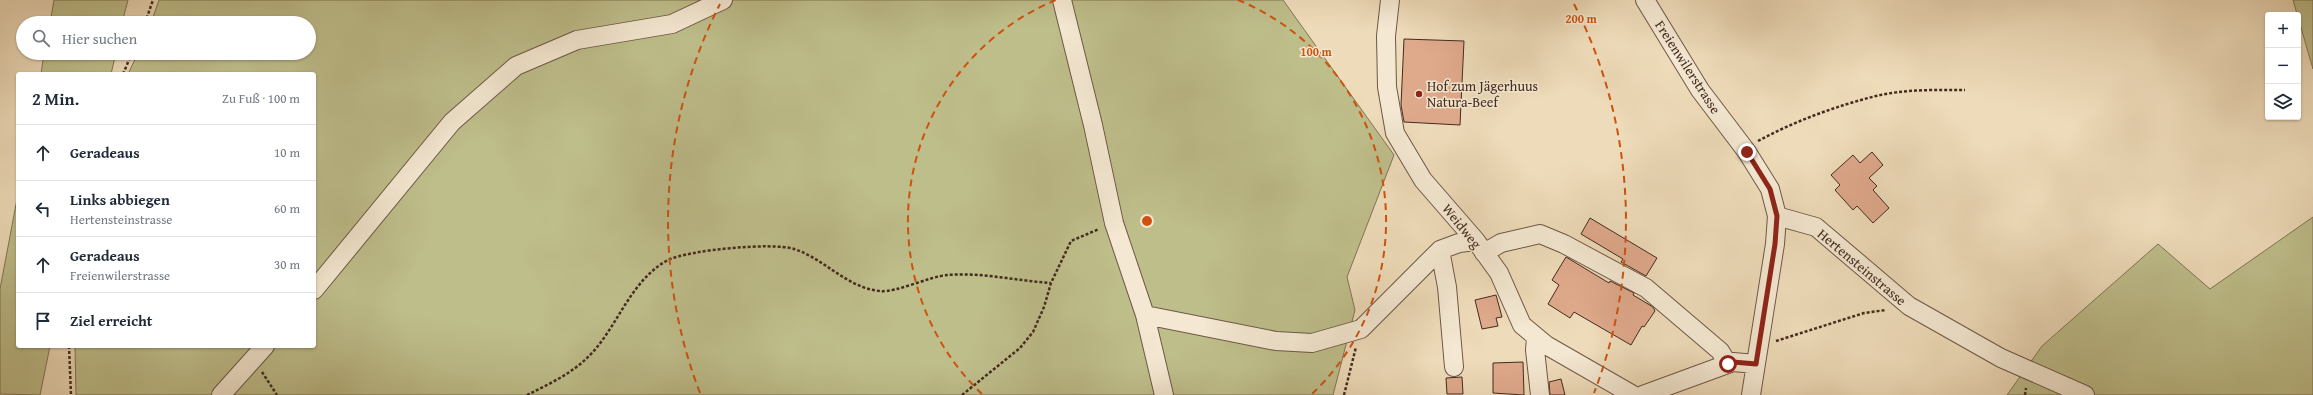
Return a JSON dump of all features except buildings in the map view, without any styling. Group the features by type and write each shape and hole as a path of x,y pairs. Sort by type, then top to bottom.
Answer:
{"street":[{"path":"316,288 452,122 516,66 577,40 672,24 723,0"},
{"path":"1062,0 1093,125 1114,223 1146,315 1164,395"},
{"name":"Weidweg","path":"1390,0 1386,36 1387,87 1395,133 1423,180 1480,247 1499,273 1522,325 1536,338 1633,395"},
{"name":"Freienwilerstrasse","path":"1645,0 1700,90 1747,152 1770,189 1777,216"},
{"path":"1751,395 1775,244 1777,216"},
{"name":"Hertensteinstrasse","path":"1777,216 1816,227 1909,306 1922,314 2001,358 2085,395"},
{"path":"1146,315 1276,341 1312,343 1361,329 1440,250 1459,243 1480,247 1540,234 1564,244 1646,288 1720,351 1728,364"},
{"path":"1440,250 1447,287 1454,367"},
{"path":"1536,338 1535,350 1540,395"},
{"path":"221,395 263,348"},
{"path":"1643,395 1733,362 1756,364"}],"path":[{"path":"147,16 153,0"},
{"path":"124,72 129,60"},
{"path":"1747,152 1755,143 1783,127 1877,96 1921,90 1965,90"},
{"path":"962,395 1020,348 1033,332 1051,283 1071,241 1114,223"},
{"path":"527,395 559,379 586,359 607,334 627,300 648,275 668,260 688,253 758,247 793,249 817,260 858,286 882,292 948,275 1051,283"},
{"path":"1760,342 1784,339 1864,313 1893,309"},
{"path":"1344,395 1361,329"},
{"path":"69,348 71,395"},
{"path":"266,377 277,395"},
{"path":"2025,395 2026,385"}],"green space":[{"path":"54,0 128,0 124,16 51,16"},
{"path":"159,0 1283,0 1394,155 1347,277 1355,310 1333,395 76,395 75,348 316,348 316,72 129,72 135,60 316,60 316,16 153,16"},
{"path":"2293,0 2313,0 2313,69 2301,28 2301,12 2296,12"},
{"path":"43,60 114,60 111,72 41,72"},
{"path":"16,205 16,348 50,348 40,395 0,394 0,289"},
{"path":"2313,217 2313,395 2007,395 2042,346 2158,244 2210,289"}],"place":[{"name":"Hof zum Jägerhuus Natura-Beef","path":"1419,94"}],"route":[{"path":"1728,364 1733,362 1756,364 1775,244 1777,216 1770,189 1747,152"}]}
